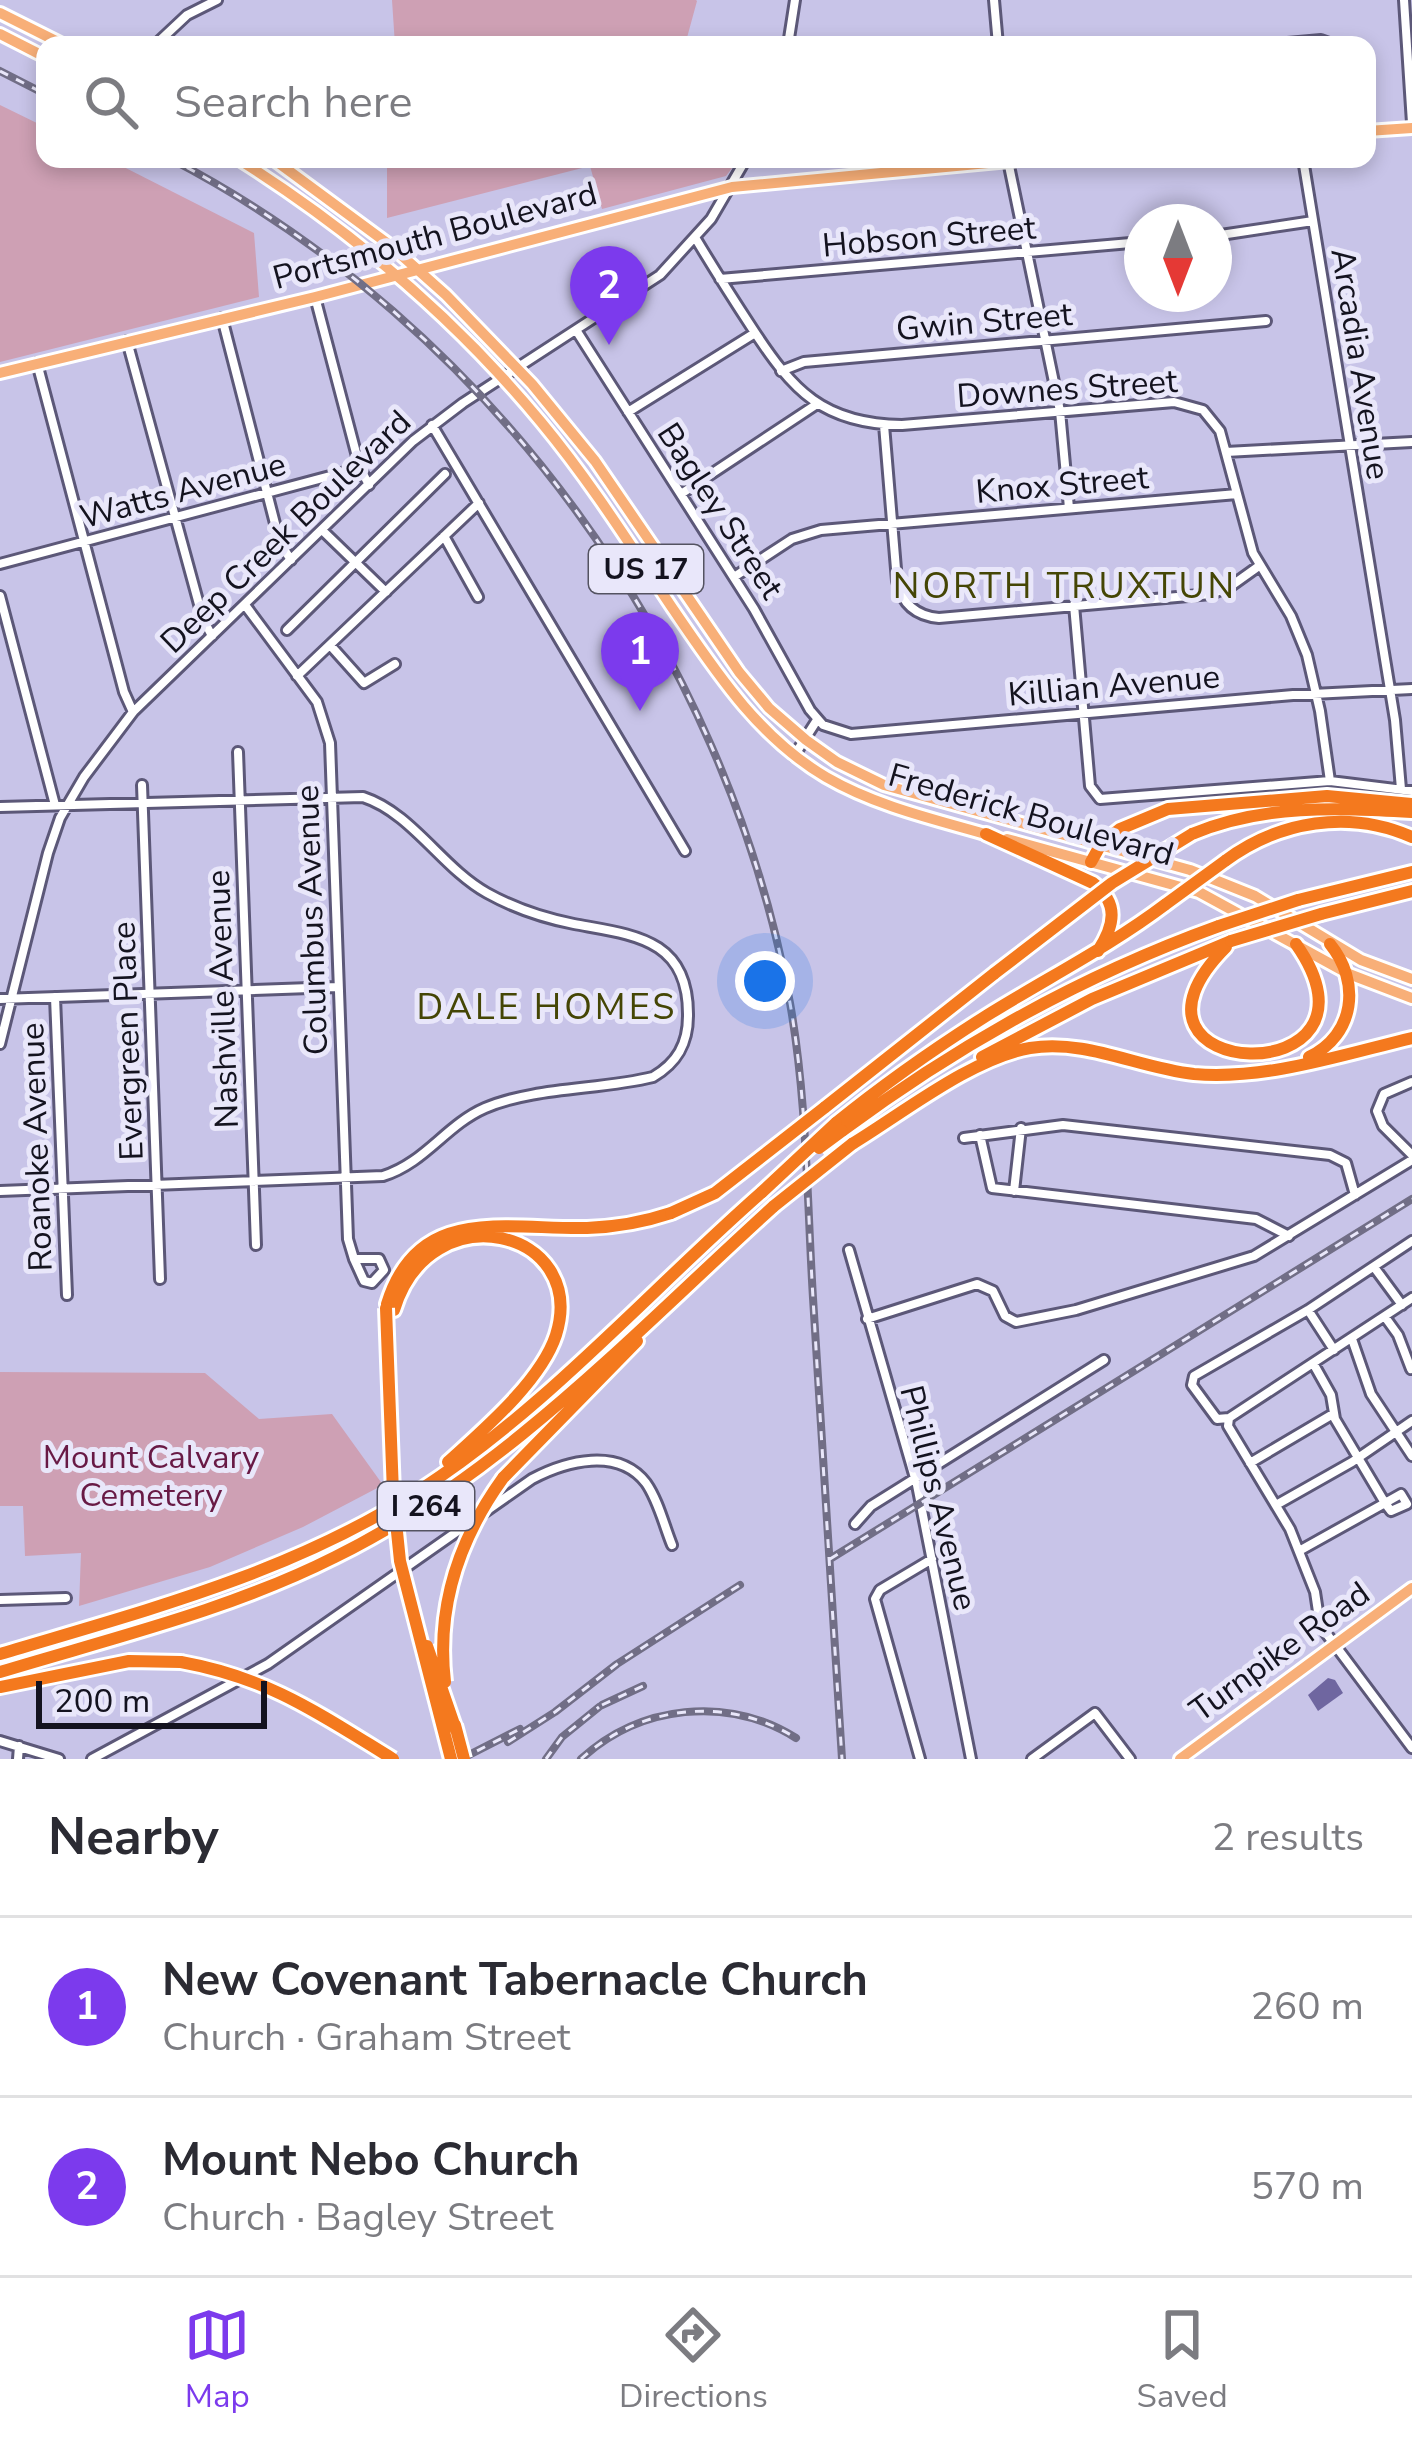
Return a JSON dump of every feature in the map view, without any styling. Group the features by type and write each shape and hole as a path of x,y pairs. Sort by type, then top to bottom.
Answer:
{"highway":[{"path":"1091,862 1101,844 1144,816 1179,807 1327,796 1412,808"},
{"path":"451,1759 398,1548 390,1309 397,1278 411,1259 428,1244 464,1227 607,1227 671,1213 715,1193 1112,883 1192,834 1230,820 1293,809 1412,808"},
{"path":"839,1127 941,1045 1096,954 1266,836 1319,822 1369,824 1412,837"},
{"path":"986,834 1104,892 1112,905 1113,922 1096,954"},
{"name":"I 264","path":"0,1654 253,1574 329,1542 417,1492 516,1417 839,1127 1017,1016 1096,976 1220,926 1298,900 1412,872"},
{"name":"I 264","path":"0,1672 246,1595 335,1557 402,1520 523,1434 774,1206 852,1144 958,1071 1046,1021 1138,977 1231,941 1412,891"},
{"path":"1231,941 1198,978 1191,998 1192,1016 1213,1044 1254,1056 1292,1044 1314,1020 1320,998 1317,978 1296,944"},
{"path":"1274,1070 1320,1052 1338,1034 1348,1013 1348,974 1330,944"},
{"path":"852,1144 981,1064 1030,1048 1085,1049 1200,1074 1274,1070 1412,1038"},
{"path":"456,1730 442,1661 446,1604 468,1533 503,1478 774,1206"},
{"path":"417,1492 509,1403 556,1335 558,1298 551,1275 526,1247 503,1238 476,1236 451,1242 428,1255 390,1309 407,1566 425,1640 464,1759"},
{"path":"0,1687 129,1661 181,1662 242,1676 283,1692 393,1759"}],"main road":[{"path":"0,13 46,36"},
{"path":"0,34 36,52"},
{"path":"1376,130 1412,125"},
{"name":"Frederick Boulevard","path":"252,168 397,275 502,378 582,475 728,688 794,756 878,802 1199,892 1348,974 1412,998"},
{"name":"Frederick Boulevard","path":"286,168 418,270 518,368 595,461 739,672 769,708 806,740 884,785 1101,844 1235,887 1330,944 1412,979"},
{"name":"Portsmouth Boulevard","path":"0,374 732,187 926,168"},
{"name":"Turnpike Road","path":"1180,1759 1412,1588"}],"street":[{"path":"164,36 187,15 217,0"},
{"path":"789,36 795,0"},
{"path":"994,0 997,36"},
{"path":"1404,0 1412,125"},
{"name":"Deep Creek Boulevard","path":"0,1044 48,853 68,804 133,712 432,425 660,275 696,239 742,168"},
{"path":"1010,168 1060,411 1069,508"},
{"name":"Arcadia Avenue","path":"1304,168 1390,690 1401,789"},
{"path":"1232,233 1313,221"},
{"name":"Downes Street","path":"696,239 781,371 817,404 855,420 884,425 1188,403 1203,410 1216,423 1259,566 1300,635 1316,693 1330,781"},
{"name":"Hobson Street","path":"720,279 1124,244"},
{"path":"315,297 360,468 369,484"},
{"path":"222,318 280,543 291,560"},
{"name":"Gwin Street","path":"781,371 804,362 1266,321"},
{"name":"Bagley Street","path":"576,330 734,577 820,723"},
{"path":"628,412 755,333"},
{"path":"127,341 203,619 212,636"},
{"path":"37,363 133,712"},
{"path":"681,494 817,404"},
{"path":"432,425 685,851"},
{"path":"884,425 898,590 922,614 939,618 1211,594 1232,586 1259,566"},
{"path":"1226,452 1412,442"},
{"name":"Watts Avenue","path":"0,564 360,468"},
{"path":"287,630 445,474"},
{"name":"Knox Street","path":"734,577 805,534 1237,494"},
{"path":"298,676 479,503"},
{"path":"322,530 386,592"},
{"path":"444,536 478,597"},
{"path":"0,596 55,805"},
{"name":"Columbus Avenue","path":"245,605 317,702 327,729 345,1178 353,1259"},
{"path":"1074,605 1095,796 1106,800 1330,781 1412,791"},
{"path":"330,645 364,683 395,664"},
{"name":"Killian Avenue","path":"820,723 850,734 1316,693 1412,689"},
{"path":"794,756 820,723"},
{"name":"Nashville Avenue","path":"238,752 256,1245"},
{"name":"Evergreen Place","path":"142,785 160,1279"},
{"path":"0,807 363,797 381,804 460,875 512,906 646,938 678,970 688,1010 682,1049 653,1077 496,1104 466,1119 404,1168 383,1176 0,1191"},
{"path":"0,999 338,987"},
{"name":"Roanoke Avenue","path":"55,997 67,1295"},
{"path":"868,1319 976,1284 993,1291 1005,1316 1023,1322 1242,1260 1412,1157 1383,1126 1377,1111 1384,1094 1412,1082"},
{"path":"964,1138 1021,1128 1085,1126 1336,1156 1349,1168 1355,1195"},
{"path":"1014,1191 1021,1128"},
{"path":"980,1135 992,1188 1256,1220 1288,1236"},
{"path":"1412,1240 1308,1310 1194,1376 1192,1385 1208,1412 1217,1419 1228,1418 1412,1298"},
{"name":"Phillips Avenue","path":"849,1250 915,1478 971,1759"},
{"path":"1374,1267 1402,1305"},
{"path":"1308,1310 1334,1349"},
{"path":"1385,1317 1408,1352 1411,1369"},
{"path":"1352,1339 1371,1394 1412,1456"},
{"path":"855,1524 871,1506 1104,1360"},
{"path":"1299,1551 1385,1503 1334,1414 1331,1394 1313,1363"},
{"path":"1250,1463 1334,1414"},
{"path":"1228,1418 1228,1426 1299,1551 1315,1592 1318,1618 1412,1748"},
{"path":"1276,1505 1412,1421"},
{"path":"92,1759 109,1754 268,1664 532,1479 558,1467 594,1460 628,1468 652,1493 672,1545"},
{"path":"920,1759 875,1602 883,1588 932,1559"},
{"path":"0,1600 66,1598"},
{"path":"1032,1759 1095,1713 1130,1759"},
{"path":"0,1741 59,1759"},
{"path":"18,1759 19,1746"}],"green space":[{"path":"392,0 697,1 687,36 394,36"},
{"path":"0,105 36,123 36,168 126,168 254,233 259,297 0,362"},
{"path":"387,168 582,168 387,218"},
{"path":"591,168 732,168 726,176 602,209"},
{"name":"Mount Calvary Cemetery","path":"0,1372 205,1373 259,1419 332,1414 383,1485 303,1527 210,1567 79,1606 81,1553 25,1556 23,1506 0,1506"}],"shaded area":[{"path":"1328,1678 1343,1693 1318,1711 1308,1695"}],"railway":[{"path":"0,71 36,89"},
{"path":"186,168 287,228 393,311 490,406 576,511 650,625 711,746 758,872 796,1039 842,1759"},
{"path":"830,1559 1412,1199"},
{"path":"508,1742 740,1585"},
{"path":"602,1705 643,1686"},
{"path":"546,1759 562,1737 599,1707"},
{"path":"581,1759 630,1727 685,1712 742,1716 796,1738"},
{"path":"461,1759 520,1729"}],"place":[{"name":"Mount Nebo Church","path":"609,345"},
{"name":"New Covenant Tabernacle Church","path":"640,711"}],"district":[{"name":"NORTH TRUXTUN","path":"1065,586"},
{"name":"DALE HOMES","path":"547,1007"}]}
